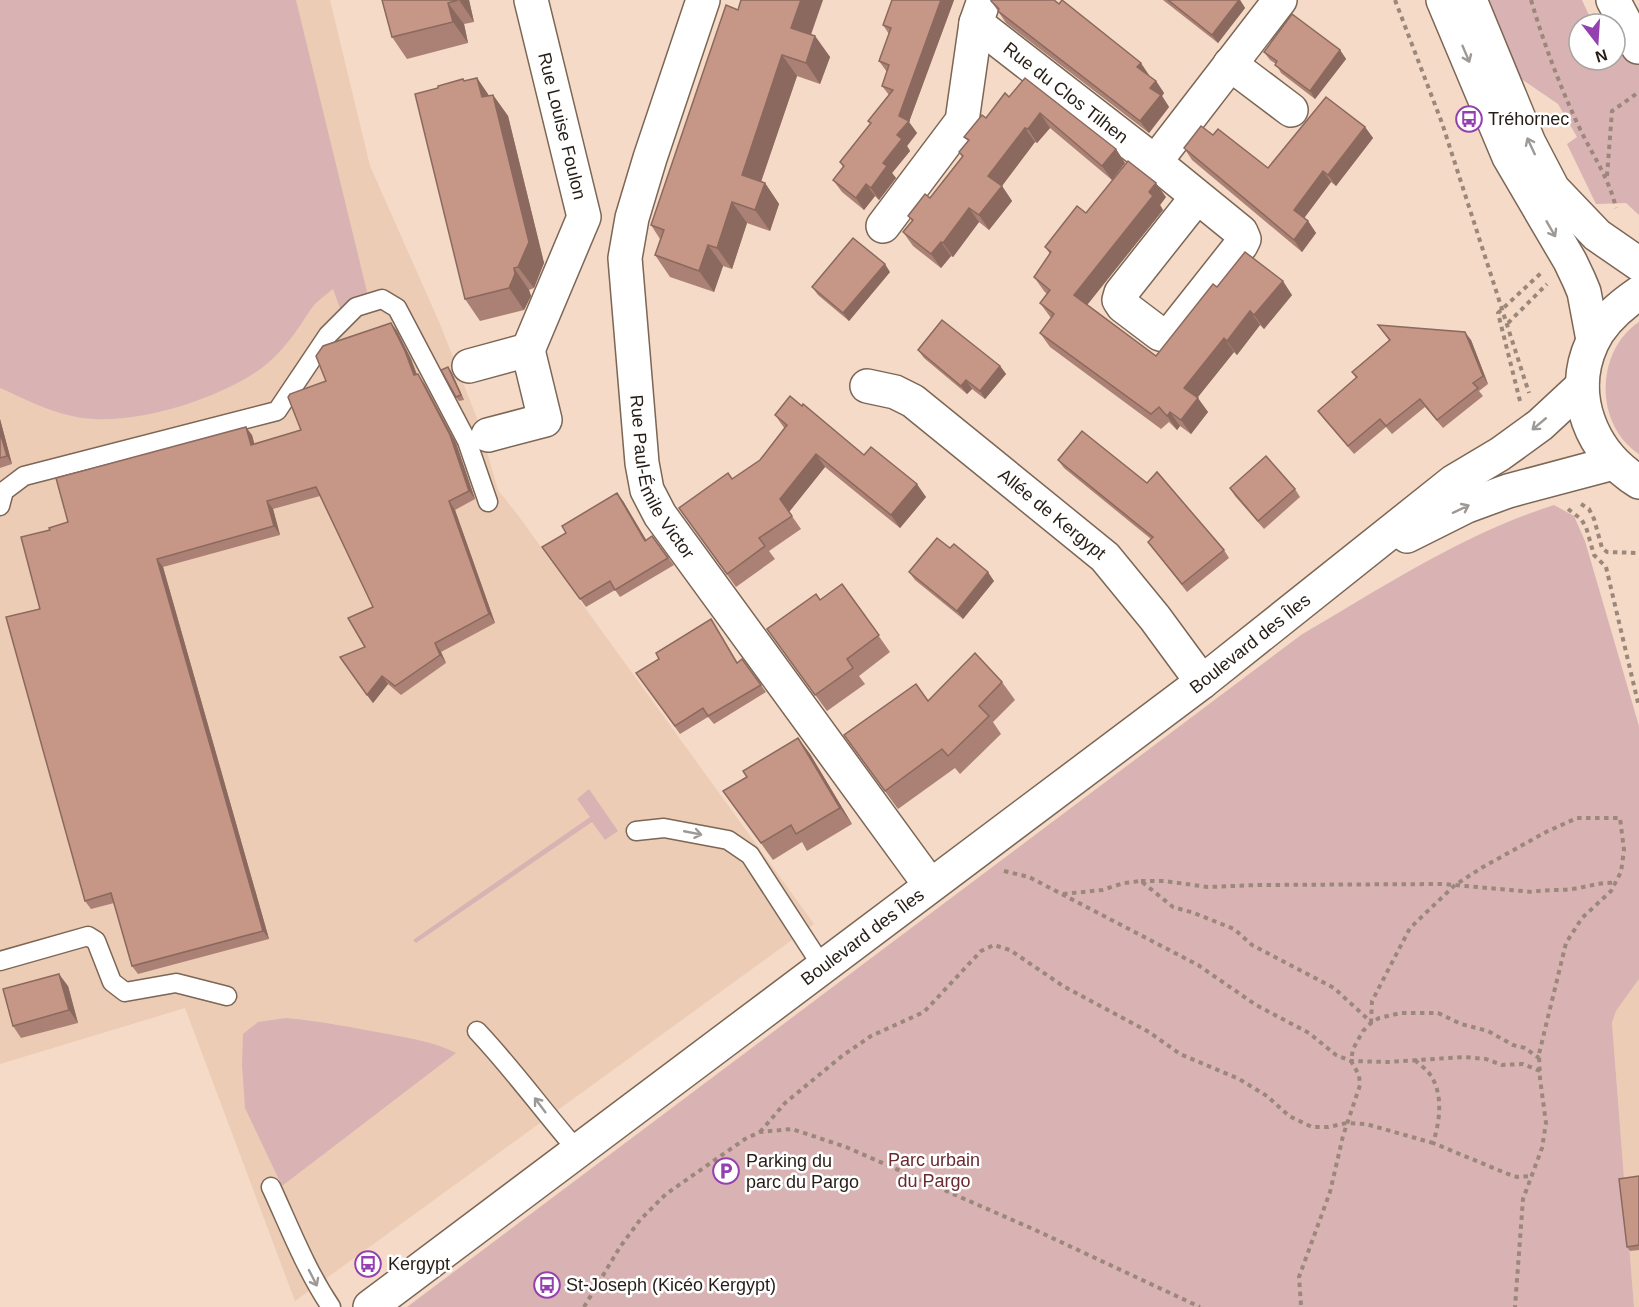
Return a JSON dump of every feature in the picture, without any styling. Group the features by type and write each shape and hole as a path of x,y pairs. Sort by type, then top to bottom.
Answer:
{"street":[{"name":"Rue Louise Foulon","path":"528,350 584,217 531,0"},
{"name":"Rue Paul-Émile Victor","path":"703,0 650,158 632,218 625,258 642,463 647,490 660,515 930,885"},
{"path":"1443,0 1509,156 1559,264 1584,292 1593,340"},
{"path":"1470,0 1529,143 1552,189 1604,220 1597,235 1639,264"},
{"path":"1613,0 1638,46"},
{"path":"1155,162 1277,1"},
{"name":"Rue du Clos Tilhen","path":"980,11 1197,197"},
{"name":"Rue du Clos Tilhen","path":"883,226 962,122 980,11"},
{"path":"1230,64 1291,110"},
{"path":"1639,293 1612,314 1593,340 1587,355 1582,386 1586,414 1596,440 1613,463 1639,482"},
{"path":"468,366 528,350 545,420 488,435"},
{"name":"Allée de Kergypt","path":"867,386 895,392 914,401 1105,557 1155,618 1202,682"},
{"name":"Boulevard des Îles","path":"370,1307 1202,682 1453,482 1500,454 1540,425 1582,386"},
{"name":"Boulevard des Îles","path":"1352,563 1467,506 1508,491 1613,463"}],"lane":[{"path":"0,506 4,492 24,476 277,411 328,335 356,307 382,299 397,308 467,441 488,502"},
{"path":"636,831 664,828 728,840 750,855 822,966"},
{"path":"0,961 88,936 96,941 112,982 125,992 176,983 227,996"},
{"path":"477,1031 503,1058 544,1112 577,1150"},
{"path":"272,1187 297,1246 318,1288 332,1307"}],"path":[{"path":"1395,0 1442,123 1532,401"},
{"path":"1531,0 1557,79 1581,132 1607,178 1615,201 1604,220"},
{"path":"1607,178 1612,111 1639,92"},
{"path":"1604,220 1615,201"},
{"path":"1521,408 1498,313 1559,264"},
{"path":"1508,323 1559,264"},
{"path":"1571,498 1589,509 1602,548 1607,552 1639,553"},
{"path":"1561,504 1581,519 1594,555 1606,567 1639,707"},
{"path":"1371,1023 1372,1001 1410,928 1455,885 1546,832 1577,818 1620,818 1624,850 1622,872 1602,901 1582,918 1566,943 1558,971 1540,1058 1546,1123 1542,1148 1523,1199 1515,1307"},
{"path":"1003,870 1029,877 1198,965 1256,1005 1309,1033 1336,1054 1351,1061 1388,1062 1464,1057 1486,1059 1502,1065 1523,1064 1540,1071"},
{"path":"1061,894 1102,890 1124,883 1141,881 1164,881 1208,887 1455,885 1533,892 1571,889 1602,882 1615,883"},
{"path":"1141,881 1173,907 1234,929 1252,945 1334,988 1371,1023"},
{"path":"760,1132 785,1103 842,1056 870,1036 924,1012 981,951 994,945 1010,950 1063,986 1149,1032 1180,1054 1239,1079 1266,1096 1289,1116 1312,1127 1328,1127 1347,1123 1366,1124 1433,1143 1517,1177 1531,1176"},
{"path":"1301,1305 1299,1277 1330,1192 1347,1123 1360,1085 1359,1075 1351,1061 1353,1049 1371,1023 1379,1018 1401,1013 1438,1013 1461,1024 1488,1031 1513,1045 1525,1048 1540,1058"},
{"path":"1414,1060 1430,1074 1440,1101 1438,1128 1433,1143"},
{"path":"584,1307 620,1247 640,1220 666,1194 745,1139 760,1132 792,1129 846,1147 1033,1229 1200,1307"}],"shaded area":[{"path":"0,0 330,0 370,166 440,324 478,421 498,490 814,924 295,1301 185,1008 0,1064"},
{"path":"1639,979 1639,1307 1634,1307 1612,1023 1616,1011"}],"green space":[{"path":"0,0 296,0 369,300 341,311 333,289 315,304 285,345 263,367 222,390 171,409 145,415 94,419 53,411 0,388"},
{"path":"1484,0 1582,0 1588,12 1567,12 1567,72 1627,72 1627,58 1639,65 1639,215 1626,203 1596,204 1567,144 1577,137 1558,104 1514,74"},
{"path":"1639,322 1639,454 1624,441 1614,425 1608,407 1606,388 1608,369 1614,351 1625,335"},
{"name":"Parc urbain du Pargo","path":"1554,505 1574,516 1585,541 1639,726 1639,979 1616,1011 1612,1023 1634,1307 407,1307 1301,635 1393,580 1456,546 1520,517"},
{"path":"589,789 618,831 605,840 592,822 416,943 413,940 590,817 577,799"},
{"path":"286,1018 415,1039 456,1053 282,1186 245,1108 242,1065 243,1034 258,1022"}],"building":[{"path":"382,0 458,0 448,3 453,22 392,37"},
{"path":"741,0 801,0 791,28 815,36 806,63 782,55 742,175 765,183 755,210 732,202 717,248 708,245 699,271 655,255 664,230 651,225 726,5 738,10"},
{"path":"892,0 941,0 899,116 909,121 897,135 902,139 883,163 887,166 871,188 866,184 856,198 833,180 844,166 840,162 871,123 868,121 893,90 882,86 889,65 879,61 891,28 883,25"},
{"path":"991,0 1054,0 1059,4 1062,0 1141,63 1137,67 1156,81 1150,88 1161,95 1140,121 998,11 999,9"},
{"path":"1168,0 1239,0 1212,35"},
{"path":"1292,14 1340,50 1310,91 1275,65 1277,61 1264,52"},
{"path":"477,78 482,97 493,95 529,242 518,267 514,268 515,274 509,288 465,299 415,94 463,79 464,81"},
{"path":"1025,78 1116,149 1102,166 1040,113 1028,129 1025,128 988,176 1002,186 979,215 969,208 943,243 941,242 931,254 903,232 913,220 908,216 925,194 930,198 963,156 959,152 969,140 964,137 982,115 986,118 1005,93 1009,97"},
{"path":"1326,97 1365,127 1328,175 1323,171 1294,210 1308,221 1294,240 1184,148 1201,126 1213,135 1218,129 1268,168"},
{"path":"1128,161 1156,183 1149,192 1153,196 1074,295 1156,356 1213,284 1217,287 1245,252 1283,281 1254,315 1250,311 1227,341 1224,338 1184,388 1198,398 1181,420 1170,412 1167,416 1159,407 1151,414 1040,333 1054,314 1040,303 1050,290 1034,277 1051,252 1045,247 1077,206 1086,213"},
{"path":"853,238 885,264 843,313 812,287"},
{"path":"942,320 1000,366 980,391 966,380 961,386 918,350"},
{"path":"391,323 414,375 418,374 450,435 469,491 449,501 489,614 435,643 440,655 395,686 382,676 367,695 340,657 365,647 348,618 373,607 316,487 267,501 274,526 157,559 263,931 132,966 111,893 85,901 6,617 40,609 21,537 50,530 49,528 68,522 56,478 246,427 251,445 301,430 288,397 290,394 326,381 316,356 323,346"},
{"path":"1378,325 1465,332 1483,376 1473,383 1478,388 1437,420 1420,399 1386,426 1380,419 1348,446 1318,411 1357,377 1352,372 1390,340"},
{"path":"448,367 461,395 456,397 441,370"},
{"path":"790,396 802,406 803,404 864,455 871,447 917,484 891,515 816,454 780,499 792,516 759,538 765,546 727,574 679,508 728,473 732,479 760,460 787,425 775,415"},
{"path":"1082,431 1147,483 1157,472 1224,550 1182,584 1148,542 1153,537 1058,460"},
{"path":"0,432 7,456 0,458"},
{"path":"1266,456 1295,489 1258,521 1230,488"},
{"path":"617,493 645,541 652,536 668,558 615,590 610,581 580,599 542,547 566,533 562,526"},
{"path":"937,538 950,548 954,544 988,572 957,611 909,572"},
{"path":"842,584 879,635 847,659 853,668 815,695 767,629 816,594 820,600"},
{"path":"711,619 737,663 742,659 761,685 708,716 703,708 675,726 636,673 659,659 656,653"},
{"path":"975,653 1002,682 979,706 989,716 948,756 942,749 885,791 844,735 916,684 928,701"},
{"path":"798,738 840,808 796,834 791,825 761,843 723,791 747,777 743,771"},
{"path":"59,974 69,1010 13,1026 3,989"},
{"path":"1639,1176 1639,1245 1627,1247 1619,1179"}],"place":[{"name":"Tréhornec","path":"1469,119"},
{"name":"Parking du parc du Pargo","path":"726,1171"},
{"name":"Kergypt","path":"368,1264"},
{"name":"St-Joseph (Kicéo Kergypt)","path":"547,1285"}]}
